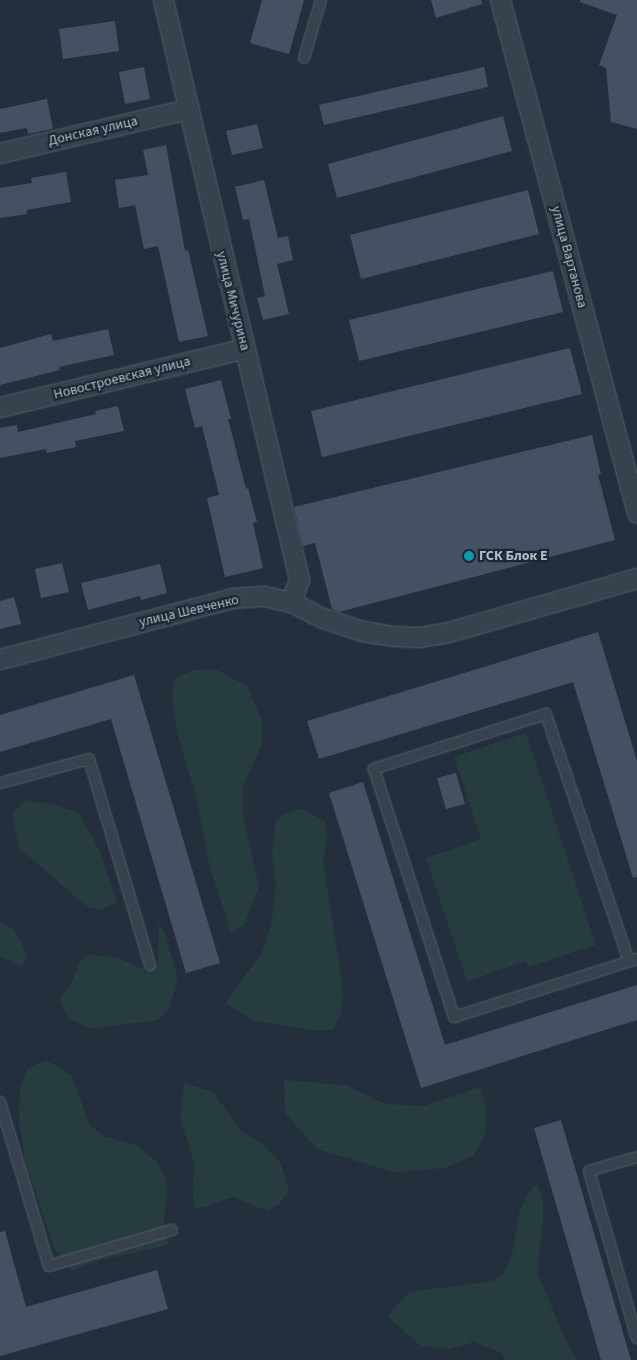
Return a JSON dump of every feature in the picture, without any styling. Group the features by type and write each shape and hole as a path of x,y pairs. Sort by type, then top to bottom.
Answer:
{"street":[{"name":"улица Мичурина","path":"163,0 187,109 299,579 291,602"},
{"name":"улица Вартанова","path":"500,0 637,513"},
{"name":"Донская улица","path":"0,153 187,109"},
{"name":"Новостроевская улица","path":"0,408 245,348"},
{"name":"улица Шевченко","path":"0,659 232,598 264,596 291,602 323,618 362,631 392,636 419,637 446,633 637,578"}],"lane":[{"path":"304,58 321,0"},
{"path":"546,714 633,960 454,1017 374,769 546,714"},
{"path":"0,783 89,759 150,965"},
{"path":"0,1102 49,1266 172,1230"},
{"path":"637,1157 589,1171 637,1338"}],"green space":[{"path":"215,669 247,686 262,720 262,745 243,785 243,816 259,887 244,925 231,933 209,864 196,795 178,737 172,699 174,680 192,670"},
{"path":"526,733 596,945 529,967 526,961 467,981 426,858 481,839 454,757"},
{"path":"25,800 55,805 79,813 99,850 117,902 101,910 89,908 19,848 12,814"},
{"path":"302,809 326,822 327,842 323,860 343,990 341,1013 333,1030 311,1030 254,1021 226,1003 262,952 271,926 276,886 272,855 276,820 287,813"},
{"path":"0,922 14,929 28,956 21,967 0,956"},
{"path":"159,924 164,932 177,975 176,986 169,1009 158,1020 91,1029 68,1018 59,999 72,981 79,963 88,955 117,957 148,972 158,965"},
{"path":"46,1060 72,1076 90,1126 104,1136 136,1145 158,1163 166,1181 167,1196 164,1221 168,1245 101,1260 72,1270 54,1248 25,1160 19,1121 20,1088 27,1069"},
{"path":"284,1080 346,1085 386,1104 424,1106 480,1087 487,1110 484,1137 473,1156 445,1168 394,1172 317,1149 285,1113"},
{"path":"184,1083 213,1092 243,1133 264,1145 281,1164 289,1191 280,1203 267,1211 233,1197 205,1207 195,1208 193,1200 194,1163 180,1117"},
{"path":"538,1184 543,1202 543,1222 537,1272 566,1341 577,1360 505,1360 502,1353 474,1342 449,1349 421,1346 387,1316 409,1292 493,1281 504,1273 512,1254 519,1213 530,1190"}],"building":[{"path":"262,0 304,0 289,54 250,43"},
{"path":"431,0 481,0 482,4 436,18"},
{"path":"580,0 637,0 637,129 611,122 606,68 599,65 617,15 580,2"},
{"path":"115,21 119,51 63,59 59,29"},
{"path":"144,67 150,99 125,104 119,72"},
{"path":"484,67 488,87 324,125 319,105"},
{"path":"47,99 53,129 28,134 27,128 0,133 0,109"},
{"path":"503,116 512,151 337,198 328,164"},
{"path":"257,124 263,148 232,155 226,131"},
{"path":"166,145 185,251 188,250 208,336 179,342 158,246 144,249 135,205 119,208 115,180 148,175 143,150"},
{"path":"66,172 71,202 26,210 27,214 0,218 0,188 32,183 31,178"},
{"path":"264,180 278,238 288,236 293,260 277,264 289,314 263,320 257,298 265,296 249,219 243,220 235,187"},
{"path":"528,190 539,234 361,279 350,235"},
{"path":"553,271 563,312 359,361 349,320"},
{"path":"108,329 114,355 59,367 60,370 0,385 0,348 51,334 53,341"},
{"path":"570,348 582,394 322,457 311,411"},
{"path":"221,380 231,419 228,419 246,489 248,488 257,522 253,523 263,568 225,577 207,498 219,495 202,426 195,428 185,389"},
{"path":"118,406 124,431 75,441 76,447 47,453 46,449 0,458 0,428 17,425 18,432 96,414 95,411"},
{"path":"592,435 601,474 598,475 615,540 339,612 332,609 315,543 303,546 294,507"},
{"path":"62,563 69,592 41,598 35,569"},
{"path":"160,564 167,593 141,600 140,596 88,610 81,583"},
{"path":"14,597 21,624 0,629 0,601"},
{"path":"598,632 637,761 637,877 633,878 573,682 319,759 307,721"},
{"path":"134,675 220,963 186,973 111,719 0,752 0,715"},
{"path":"456,773 465,804 446,809 437,778"},
{"path":"363,782 445,1045 637,985 637,1020 421,1088 329,793"},
{"path":"561,1120 631,1360 601,1360 534,1128"},
{"path":"5,1231 26,1307 157,1270 168,1309 0,1356 0,1232"}],"place":[{"name":"ГСК Блок Е","path":"469,556"}]}
